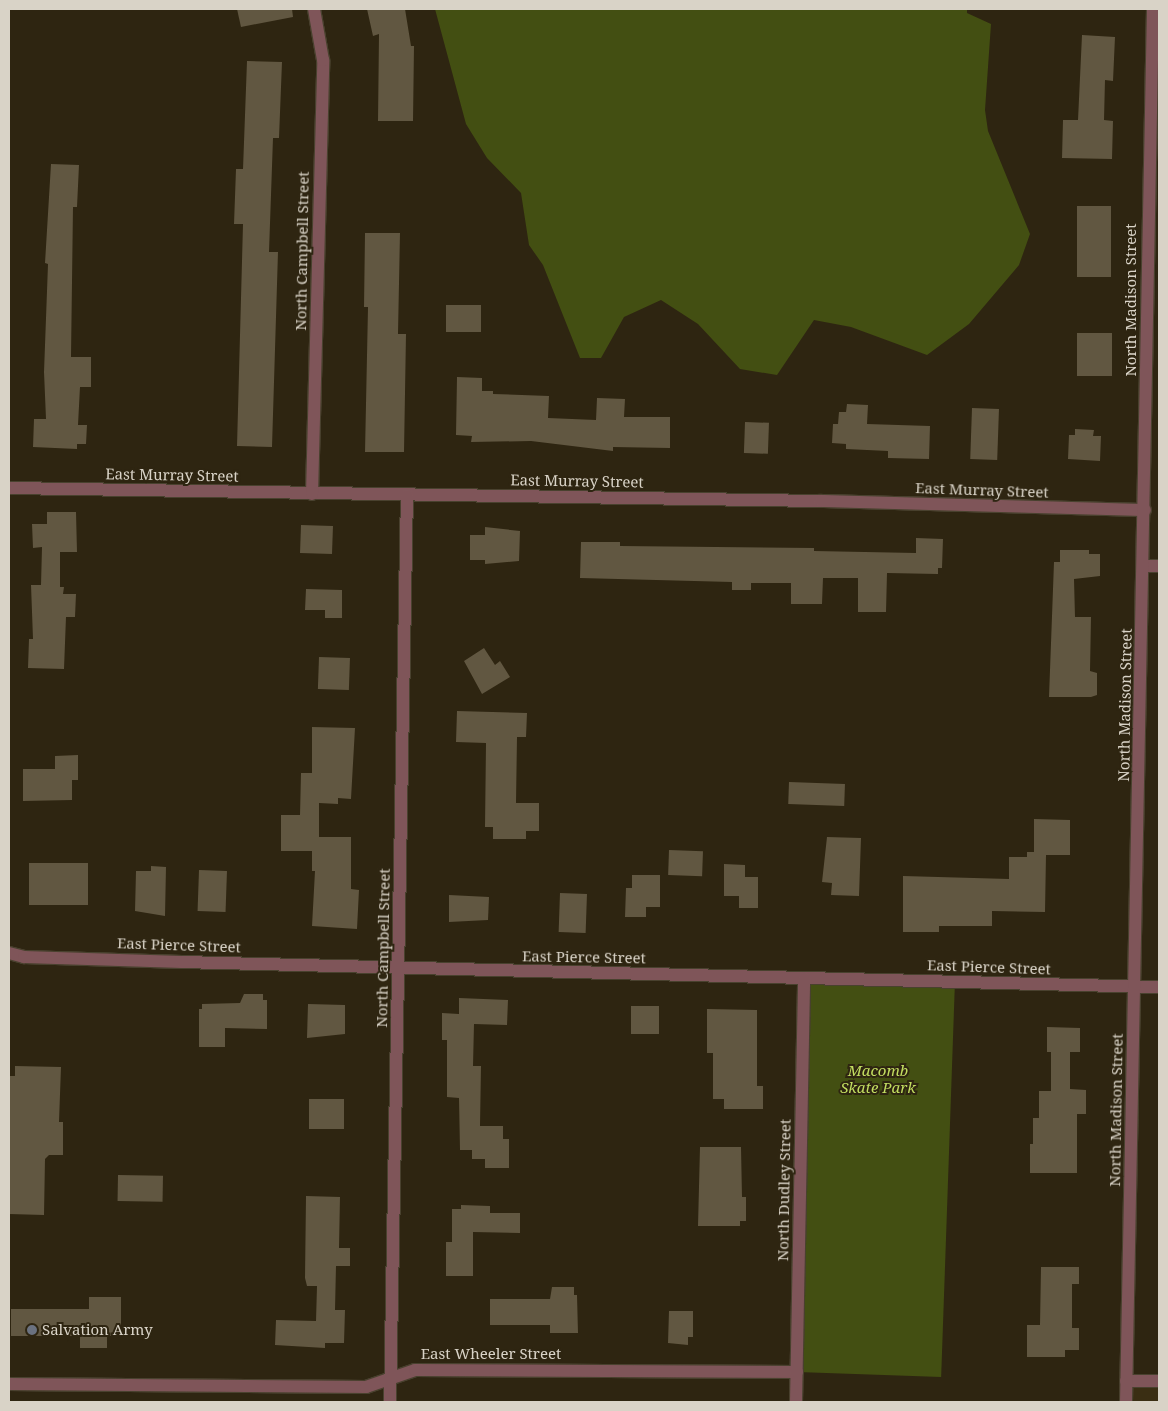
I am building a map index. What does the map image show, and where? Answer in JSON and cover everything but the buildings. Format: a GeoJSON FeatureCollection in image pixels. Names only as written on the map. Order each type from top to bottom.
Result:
{"type":"FeatureCollection","features":[{"type":"Feature","properties":{"kind":"street","name":"North Campbell Street"},"geometry":{"type":"LineString","coordinates":[[312,494],[323,60],[314,9]]}},
{"type":"Feature","properties":{"kind":"street","name":"North Madison Street"},"geometry":{"type":"LineString","coordinates":[[1126,1402],[1154,160],[1154,9]]}},
{"type":"Feature","properties":{"kind":"street","name":"East Murray Street"},"geometry":{"type":"LineString","coordinates":[[9,488],[1145,510]]}},
{"type":"Feature","properties":{"kind":"street","name":"North Campbell Street"},"geometry":{"type":"LineString","coordinates":[[390,1402],[406,495]]}},
{"type":"Feature","properties":{"kind":"street"},"geometry":{"type":"LineString","coordinates":[[1144,566],[1159,566]]}},
{"type":"Feature","properties":{"kind":"street","name":"East Pierce Street"},"geometry":{"type":"LineString","coordinates":[[9,953],[24,957],[1159,987]]}},
{"type":"Feature","properties":{"kind":"street","name":"North Dudley Street"},"geometry":{"type":"LineString","coordinates":[[796,1402],[804,978]]}},
{"type":"Feature","properties":{"kind":"street","name":"East Wheeler Street"},"geometry":{"type":"LineString","coordinates":[[9,1384],[366,1387],[415,1370],[797,1372]]}},
{"type":"Feature","properties":{"kind":"street"},"geometry":{"type":"LineString","coordinates":[[1126,1381],[1159,1381]]}},
{"type":"Feature","properties":{"kind":"shaded area"},"geometry":{"type":"Polygon","coordinates":[[[1126,1381],[1159,1381],[1159,1402],[1126,1402],[1126,1381]]]}},
{"type":"Feature","properties":{"kind":"green space"},"geometry":{"type":"Polygon","coordinates":[[[435,9],[967,9],[967,13],[991,24],[985,110],[988,131],[1030,234],[1019,265],[969,324],[927,355],[851,327],[814,320],[777,375],[740,369],[698,324],[661,300],[624,317],[601,358],[580,358],[543,265],[529,245],[521,193],[487,158],[466,124],[435,9]]]}},
{"type":"Feature","properties":{"kind":"green space","name":"Macomb Skate Park"},"geometry":{"type":"Polygon","coordinates":[[[804,978],[955,983],[941,1377],[790,1372],[804,978]]]}},
{"type":"Feature","properties":{"kind":"place","name":"Salvation Army"},"geometry":{"type":"Point","coordinates":[32,1330]}}]}
